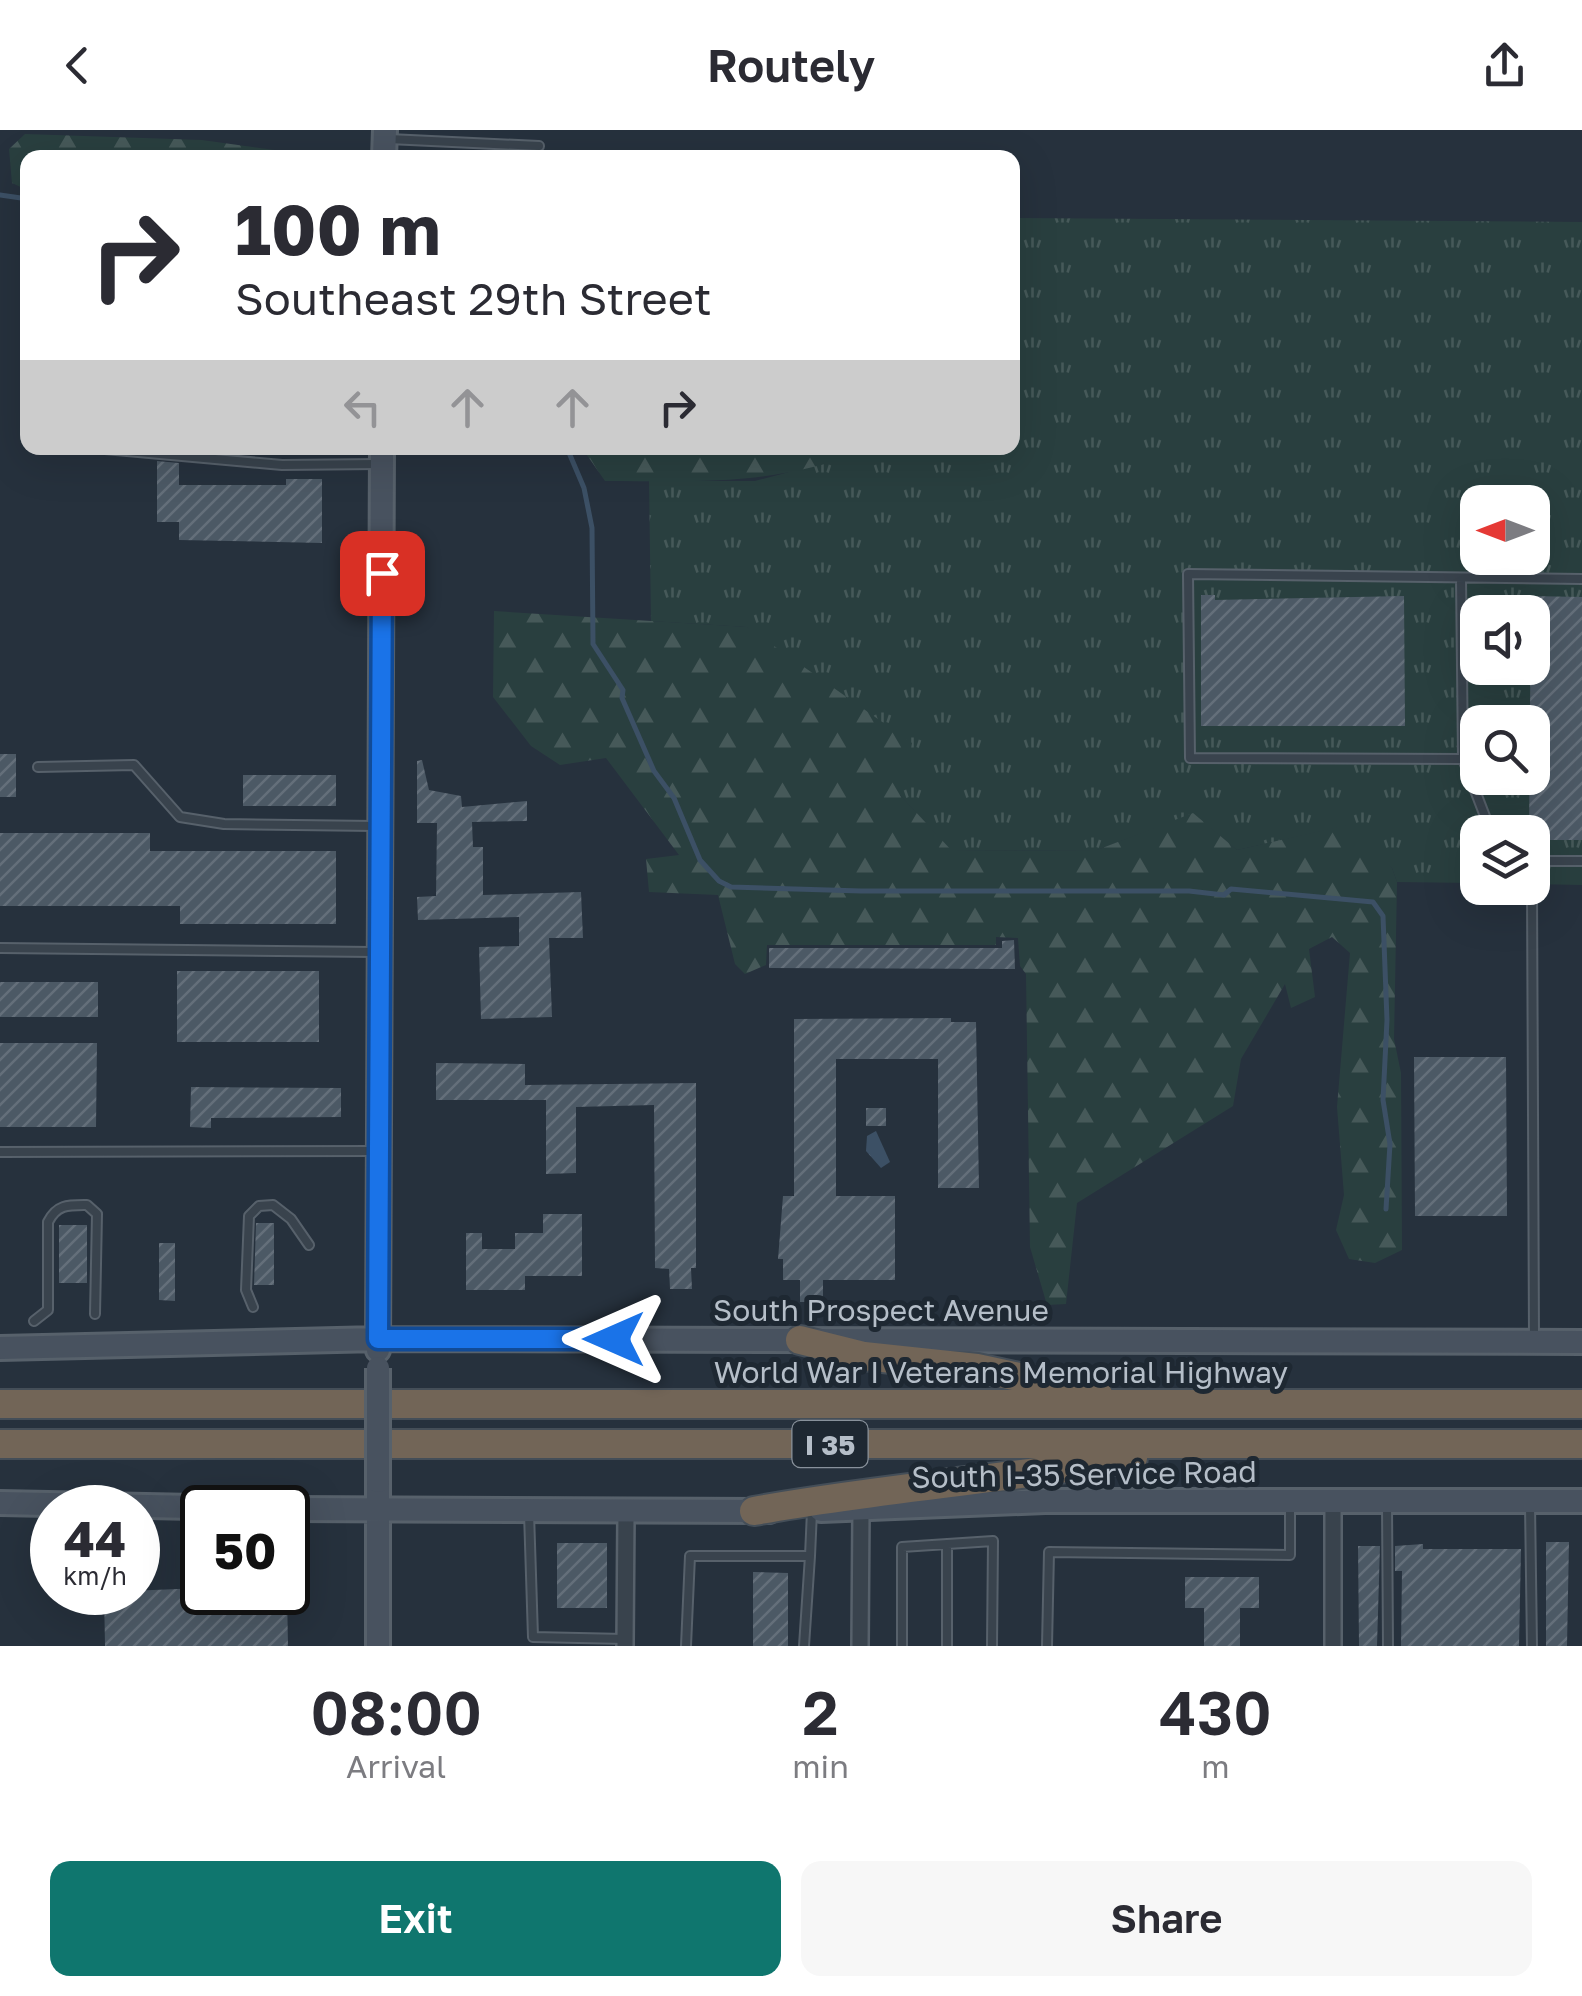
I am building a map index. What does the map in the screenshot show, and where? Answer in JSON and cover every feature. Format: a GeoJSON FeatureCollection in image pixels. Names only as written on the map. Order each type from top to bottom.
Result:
{"type":"FeatureCollection","features":[{"type":"Feature","properties":{"kind":"highway"},"geometry":{"type":"LineString","coordinates":[[800,1340],[864,1356],[977,1368],[1153,1405]]}},
{"type":"Feature","properties":{"kind":"highway","name":"World War I Veterans Memorial Highway"},"geometry":{"type":"LineString","coordinates":[[0,1404],[1582,1404]]}},
{"type":"Feature","properties":{"kind":"highway","name":"I 35"},"geometry":{"type":"LineString","coordinates":[[0,1444],[1574,1445]]}},
{"type":"Feature","properties":{"kind":"highway"},"geometry":{"type":"LineString","coordinates":[[754,1511],[860,1492],[1044,1473],[1218,1444]]}},
{"type":"Feature","properties":{"kind":"main road"},"geometry":{"type":"LineString","coordinates":[[378,1646],[382,456]]}},
{"type":"Feature","properties":{"kind":"main road","name":"South Prospect Avenue"},"geometry":{"type":"LineString","coordinates":[[0,1348],[378,1339],[1582,1342]]}},
{"type":"Feature","properties":{"kind":"main road","name":"South I-35 Service Road"},"geometry":{"type":"LineString","coordinates":[[310,1510],[626,1512],[861,1510],[1045,1501],[1582,1501]]}},
{"type":"Feature","properties":{"kind":"main road"},"geometry":{"type":"LineString","coordinates":[[0,1503],[180,1507]]}},
{"type":"Feature","properties":{"kind":"street"},"geometry":{"type":"LineString","coordinates":[[1333,1500],[1333,1646]]}},
{"type":"Feature","properties":{"kind":"street"},"geometry":{"type":"LineString","coordinates":[[860,1646],[861,1510]]}},
{"type":"Feature","properties":{"kind":"street"},"geometry":{"type":"LineString","coordinates":[[624,1642],[626,1512]]}},
{"type":"Feature","properties":{"kind":"lane"},"geometry":{"type":"LineString","coordinates":[[384,142],[540,146]]}},
{"type":"Feature","properties":{"kind":"lane"},"geometry":{"type":"LineString","coordinates":[[171,455],[282,465],[382,456]]}},
{"type":"Feature","properties":{"kind":"lane"},"geometry":{"type":"LineString","coordinates":[[1460,759],[1190,758],[1188,574],[1582,579]]}},
{"type":"Feature","properties":{"kind":"lane"},"geometry":{"type":"LineString","coordinates":[[1461,578],[1462,705]]}},
{"type":"Feature","properties":{"kind":"lane"},"geometry":{"type":"LineString","coordinates":[[38,767],[134,765],[180,817],[224,824],[380,826]]}},
{"type":"Feature","properties":{"kind":"lane"},"geometry":{"type":"LineString","coordinates":[[1550,861],[1582,862]]}},
{"type":"Feature","properties":{"kind":"lane"},"geometry":{"type":"LineString","coordinates":[[1532,905],[1534,1342]]}},
{"type":"Feature","properties":{"kind":"lane"},"geometry":{"type":"LineString","coordinates":[[0,948],[378,952]]}},
{"type":"Feature","properties":{"kind":"lane"},"geometry":{"type":"LineString","coordinates":[[0,1152],[378,1151]]}},
{"type":"Feature","properties":{"kind":"lane"},"geometry":{"type":"LineString","coordinates":[[34,1321],[48,1310],[48,1222],[53,1211],[66,1204],[87,1205],[97,1214],[95,1314]]}},
{"type":"Feature","properties":{"kind":"lane"},"geometry":{"type":"LineString","coordinates":[[253,1306],[246,1290],[249,1216],[259,1206],[273,1205],[290,1219],[309,1245]]}},
{"type":"Feature","properties":{"kind":"lane"},"geometry":{"type":"LineString","coordinates":[[1047,1646],[1049,1552],[1290,1555],[1290,1500]]}},
{"type":"Feature","properties":{"kind":"lane"},"geometry":{"type":"LineString","coordinates":[[1387,1500],[1388,1646]]}},
{"type":"Feature","properties":{"kind":"lane"},"geometry":{"type":"LineString","coordinates":[[1530,1501],[1532,1646]]}},
{"type":"Feature","properties":{"kind":"lane"},"geometry":{"type":"LineString","coordinates":[[804,1646],[812,1510]]}},
{"type":"Feature","properties":{"kind":"lane"},"geometry":{"type":"LineString","coordinates":[[529,1512],[533,1637],[624,1642]]}},
{"type":"Feature","properties":{"kind":"lane"},"geometry":{"type":"LineString","coordinates":[[902,1646],[902,1547],[992,1541],[992,1646]]}},
{"type":"Feature","properties":{"kind":"lane"},"geometry":{"type":"LineString","coordinates":[[947,1544],[947,1646]]}},
{"type":"Feature","properties":{"kind":"lane"},"geometry":{"type":"LineString","coordinates":[[686,1646],[690,1556],[810,1556]]}},
{"type":"Feature","properties":{"kind":"green space"},"geometry":{"type":"Polygon","coordinates":[[[25,134],[202,140],[275,150],[20,150],[20,187],[12,183],[9,149],[25,134]]]}},
{"type":"Feature","properties":{"kind":"green space"},"geometry":{"type":"Polygon","coordinates":[[[1020,218],[1582,222],[1582,885],[1550,884],[1550,815],[1460,815],[1460,883],[1397,882],[1392,868],[1349,825],[1237,850],[1193,814],[1097,850],[951,851],[747,627],[651,621],[649,481],[755,481],[852,455],[1020,455],[1020,218]]]}},
{"type":"Feature","properties":{"kind":"green space"},"geometry":{"type":"Polygon","coordinates":[[[587,455],[854,455],[762,477],[605,481],[587,455]]]}},
{"type":"Feature","properties":{"kind":"green space"},"geometry":{"type":"Polygon","coordinates":[[[494,611],[747,627],[912,743],[900,795],[952,851],[1097,850],[1193,813],[1237,850],[1355,823],[1392,868],[1397,882],[1394,1039],[1401,1073],[1402,1250],[1375,1263],[1349,1259],[1336,1230],[1344,1195],[1337,1107],[1350,953],[1332,937],[1309,949],[1315,997],[1291,1008],[1285,984],[1241,1059],[1233,1106],[1077,1203],[1066,1304],[1047,1305],[1030,1247],[1026,974],[1020,966],[1018,938],[996,937],[996,945],[767,945],[766,965],[745,974],[735,964],[718,895],[649,892],[646,859],[679,855],[606,758],[560,765],[531,746],[493,697],[494,611]]]}},
{"type":"Feature","properties":{"kind":"water"},"geometry":{"type":"Polygon","coordinates":[[[876,1131],[890,1162],[881,1168],[866,1151],[867,1136],[876,1131]]]}},
{"type":"Feature","properties":{"kind":"building"},"geometry":{"type":"Polygon","coordinates":[[[157,461],[179,463],[179,485],[286,485],[286,479],[322,479],[322,543],[179,540],[179,522],[157,522],[157,461]]]}},
{"type":"Feature","properties":{"kind":"building"},"geometry":{"type":"Polygon","coordinates":[[[1201,595],[1215,595],[1215,600],[1404,596],[1405,726],[1201,726],[1201,595]]]}},
{"type":"Feature","properties":{"kind":"building"},"geometry":{"type":"Polygon","coordinates":[[[1550,596],[1582,597],[1582,840],[1550,840],[1550,815],[1529,815],[1529,795],[1550,795],[1550,705],[1530,705],[1530,685],[1550,685],[1550,596]]]}},
{"type":"Feature","properties":{"kind":"building"},"geometry":{"type":"Polygon","coordinates":[[[0,754],[16,754],[16,797],[0,797],[0,754]]]}},
{"type":"Feature","properties":{"kind":"building"},"geometry":{"type":"Polygon","coordinates":[[[422,760],[429,790],[461,796],[462,807],[527,801],[527,821],[472,822],[473,847],[483,847],[483,895],[581,892],[583,938],[549,938],[552,1017],[481,1019],[479,947],[519,946],[519,917],[418,920],[417,897],[436,896],[437,823],[417,823],[417,761],[422,760]]]}},
{"type":"Feature","properties":{"kind":"building"},"geometry":{"type":"Polygon","coordinates":[[[243,775],[336,775],[336,806],[243,806],[243,775]]]}},
{"type":"Feature","properties":{"kind":"building"},"geometry":{"type":"Polygon","coordinates":[[[0,833],[150,833],[150,851],[336,851],[336,924],[180,924],[180,906],[0,906],[0,833]]]}},
{"type":"Feature","properties":{"kind":"building"},"geometry":{"type":"Polygon","coordinates":[[[1014,940],[1015,969],[769,968],[769,948],[1002,948],[1002,941],[1014,940]]]}},
{"type":"Feature","properties":{"kind":"building"},"geometry":{"type":"Polygon","coordinates":[[[177,971],[319,971],[319,1042],[177,1042],[177,971]]]}},
{"type":"Feature","properties":{"kind":"building"},"geometry":{"type":"Polygon","coordinates":[[[0,982],[98,982],[98,1017],[0,1017],[0,982]]]}},
{"type":"Feature","properties":{"kind":"building"},"geometry":{"type":"Polygon","coordinates":[[[951,1018],[951,1022],[976,1022],[979,1188],[938,1188],[938,1059],[836,1059],[836,1196],[895,1196],[895,1280],[823,1280],[823,1302],[800,1302],[800,1280],[783,1280],[783,1259],[778,1259],[783,1196],[794,1196],[794,1019],[951,1018]]]}},
{"type":"Feature","properties":{"kind":"building"},"geometry":{"type":"Polygon","coordinates":[[[0,1043],[97,1043],[96,1127],[0,1127],[0,1043]]]}},
{"type":"Feature","properties":{"kind":"building"},"geometry":{"type":"Polygon","coordinates":[[[1414,1057],[1506,1057],[1507,1216],[1415,1216],[1414,1057]]]}},
{"type":"Feature","properties":{"kind":"building"},"geometry":{"type":"Polygon","coordinates":[[[436,1063],[525,1064],[525,1085],[696,1083],[696,1268],[691,1268],[692,1289],[670,1289],[669,1269],[655,1268],[654,1105],[576,1107],[576,1173],[546,1174],[546,1100],[436,1100],[436,1063]]]}},
{"type":"Feature","properties":{"kind":"building"},"geometry":{"type":"Polygon","coordinates":[[[191,1087],[341,1088],[341,1117],[211,1118],[211,1128],[190,1127],[191,1087]]]}},
{"type":"Feature","properties":{"kind":"building"},"geometry":{"type":"Polygon","coordinates":[[[866,1108],[886,1108],[886,1126],[866,1126],[866,1108]]]}},
{"type":"Feature","properties":{"kind":"building"},"geometry":{"type":"Polygon","coordinates":[[[543,1214],[582,1214],[582,1276],[525,1276],[525,1290],[466,1290],[466,1233],[482,1233],[482,1249],[515,1249],[515,1233],[543,1233],[543,1214]]]}},
{"type":"Feature","properties":{"kind":"building"},"geometry":{"type":"Polygon","coordinates":[[[256,1223],[274,1223],[274,1285],[254,1285],[256,1223]]]}},
{"type":"Feature","properties":{"kind":"building"},"geometry":{"type":"Polygon","coordinates":[[[59,1225],[87,1225],[87,1283],[59,1283],[59,1225]]]}},
{"type":"Feature","properties":{"kind":"building"},"geometry":{"type":"Polygon","coordinates":[[[159,1243],[175,1243],[175,1301],[159,1300],[159,1243]]]}},
{"type":"Feature","properties":{"kind":"building"},"geometry":{"type":"Polygon","coordinates":[[[1546,1542],[1569,1542],[1567,1646],[1546,1646],[1546,1542]]]}},
{"type":"Feature","properties":{"kind":"building"},"geometry":{"type":"Polygon","coordinates":[[[557,1543],[607,1543],[607,1608],[557,1608],[557,1543]]]}},
{"type":"Feature","properties":{"kind":"building"},"geometry":{"type":"Polygon","coordinates":[[[1423,1544],[1423,1549],[1521,1549],[1519,1646],[1401,1646],[1402,1571],[1395,1571],[1395,1546],[1423,1544]]]}},
{"type":"Feature","properties":{"kind":"building"},"geometry":{"type":"Polygon","coordinates":[[[1358,1546],[1380,1546],[1377,1646],[1359,1646],[1358,1546]]]}},
{"type":"Feature","properties":{"kind":"building"},"geometry":{"type":"Polygon","coordinates":[[[753,1572],[788,1573],[788,1646],[753,1646],[753,1572]]]}},
{"type":"Feature","properties":{"kind":"building"},"geometry":{"type":"Polygon","coordinates":[[[1185,1577],[1259,1577],[1259,1608],[1240,1608],[1240,1646],[1204,1646],[1204,1608],[1185,1608],[1185,1577]]]}},
{"type":"Feature","properties":{"kind":"building"},"geometry":{"type":"Polygon","coordinates":[[[180,1589],[180,1615],[287,1615],[288,1646],[105,1646],[104,1615],[160,1615],[160,1590],[180,1589]]]}},
{"type":"Feature","properties":{"kind":"waterway"},"geometry":{"type":"LineString","coordinates":[[0,195],[20,198]]}},
{"type":"Feature","properties":{"kind":"waterway"},"geometry":{"type":"LineString","coordinates":[[570,455],[584,488],[592,528],[593,644],[623,690],[622,698],[654,771],[674,798],[700,860],[719,881],[731,887],[861,891],[1189,891],[1224,895],[1231,889],[1373,902],[1383,916],[1387,1020],[1383,1100],[1390,1144],[1386,1209]]}},
{"type":"Feature","properties":{"kind":"route"},"geometry":{"type":"LineString","coordinates":[[382,573],[378,1339],[614,1339]]}}]}
